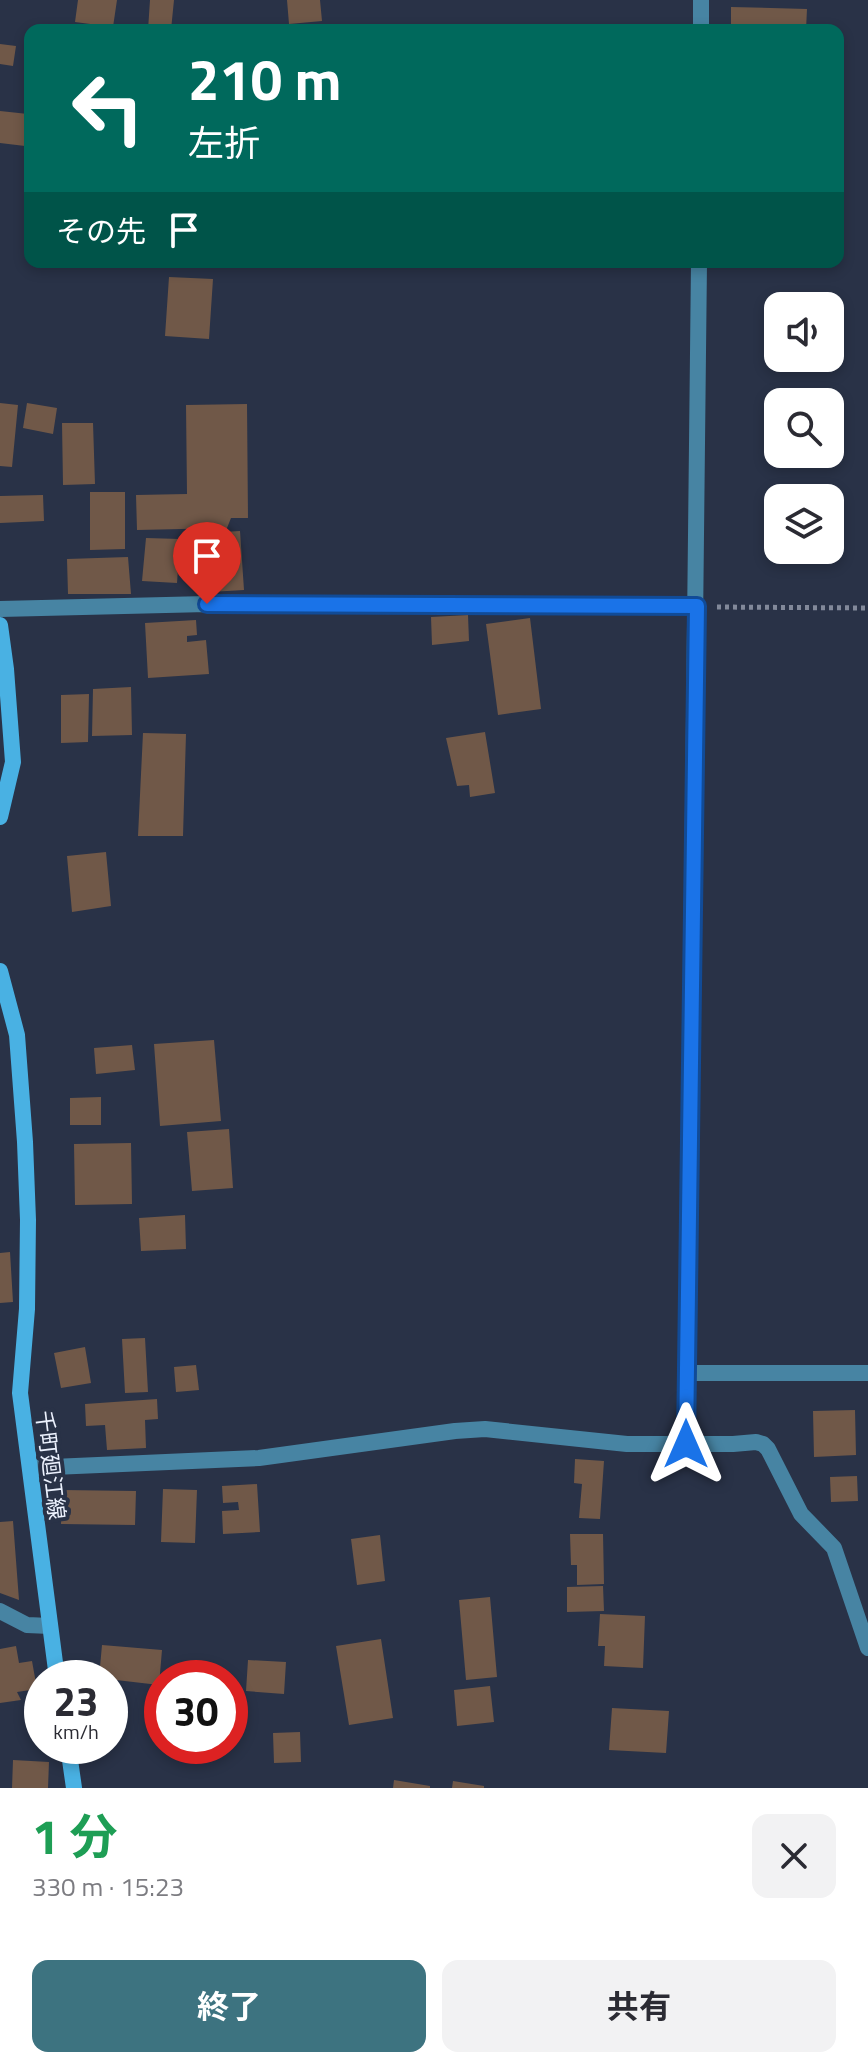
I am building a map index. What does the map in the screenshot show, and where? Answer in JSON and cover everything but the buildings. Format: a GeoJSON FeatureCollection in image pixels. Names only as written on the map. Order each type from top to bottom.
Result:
{"type":"FeatureCollection","features":[{"type":"Feature","properties":{"kind":"main road"},"geometry":{"type":"LineString","coordinates":[[0,625],[13,762],[0,817]]}},
{"type":"Feature","properties":{"kind":"main road","name":"千町廻江線"},"geometry":{"type":"LineString","coordinates":[[0,971],[17,1035],[22,1080],[28,1220],[27,1309],[20,1393],[55,1660]]}},
{"type":"Feature","properties":{"kind":"main road"},"geometry":{"type":"LineString","coordinates":[[71,1764],[74,1788]]}},
{"type":"Feature","properties":{"kind":"street"},"geometry":{"type":"LineString","coordinates":[[701,0],[701,24]]}},
{"type":"Feature","properties":{"kind":"street"},"geometry":{"type":"LineString","coordinates":[[686,1444],[699,268]]}},
{"type":"Feature","properties":{"kind":"street"},"geometry":{"type":"LineString","coordinates":[[0,609],[207,604],[697,606]]}},
{"type":"Feature","properties":{"kind":"street"},"geometry":{"type":"LineString","coordinates":[[686,1373],[868,1373]]}},
{"type":"Feature","properties":{"kind":"street"},"geometry":{"type":"LineString","coordinates":[[30,1468],[259,1458],[485,1429],[603,1443],[756,1442],[768,1449],[801,1514],[834,1548],[868,1648]]}},
{"type":"Feature","properties":{"kind":"street"},"geometry":{"type":"LineString","coordinates":[[0,1611],[27,1625],[50,1626]]}},
{"type":"Feature","properties":{"kind":"path"},"geometry":{"type":"LineString","coordinates":[[697,606],[868,608]]}},
{"type":"Feature","properties":{"kind":"route"},"geometry":{"type":"LineString","coordinates":[[207,604],[697,606],[686,1444]]}}]}
